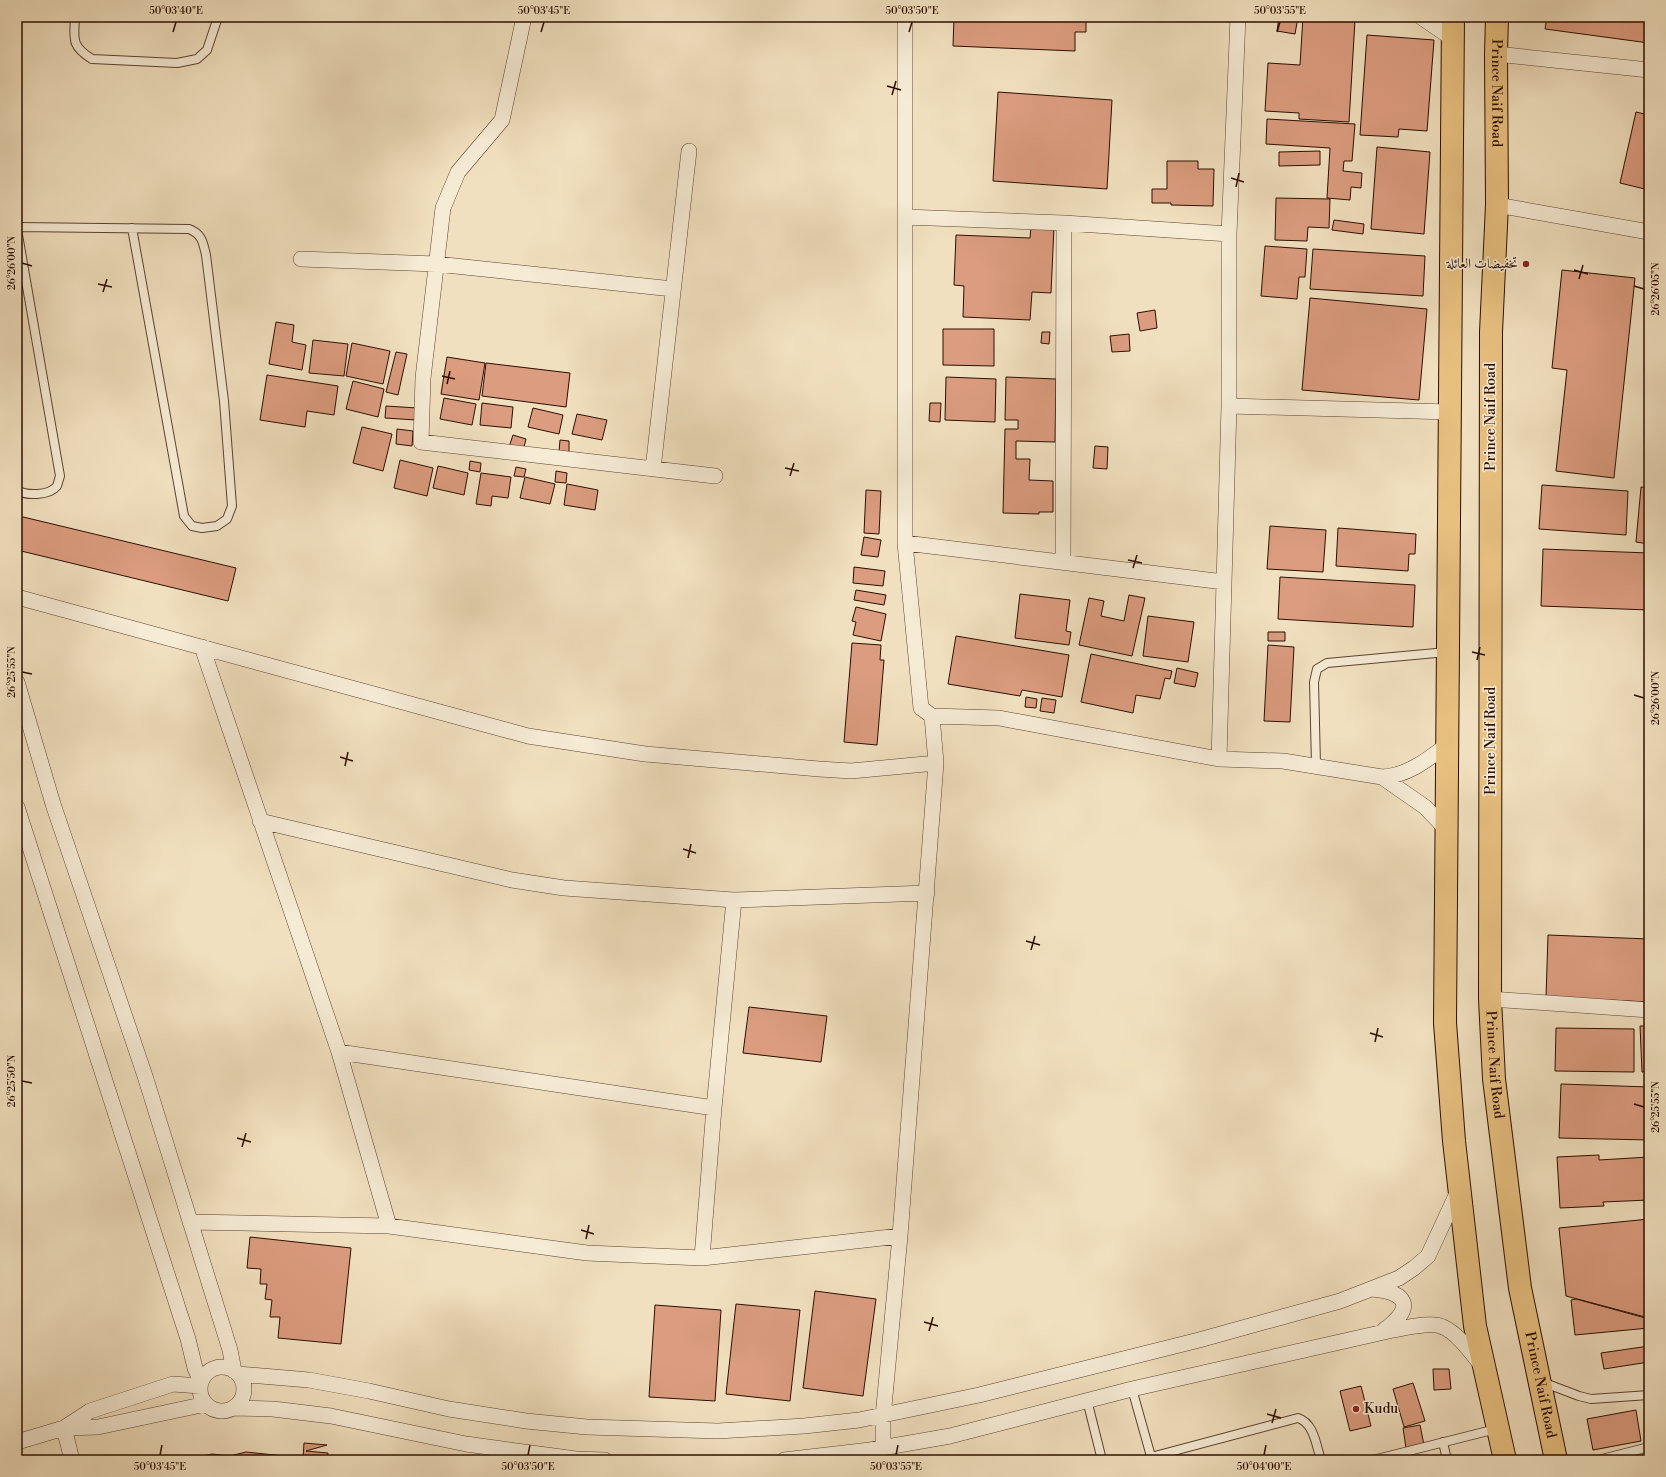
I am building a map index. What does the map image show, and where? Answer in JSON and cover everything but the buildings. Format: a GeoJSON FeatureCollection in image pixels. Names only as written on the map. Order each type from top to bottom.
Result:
{"type":"FeatureCollection","features":[{"type":"Feature","properties":{"kind":"main road"},"geometry":{"type":"LineString","coordinates":[[1453,17],[1445,1023],[1460,1188],[1475,1326],[1505,1460]]}},
{"type":"Feature","properties":{"kind":"main road","name":"Prince Naif Road"},"geometry":{"type":"LineString","coordinates":[[1497,17],[1497,205],[1491,332],[1490,1000],[1494,1079],[1518,1272],[1556,1460]]}},
{"type":"Feature","properties":{"kind":"street"},"geometry":{"type":"LineString","coordinates":[[524,17],[502,120],[458,172],[443,208],[423,378],[421,442],[715,476]]}},
{"type":"Feature","properties":{"kind":"street"},"geometry":{"type":"LineString","coordinates":[[905,17],[905,543],[921,708],[932,716],[999,718],[1219,759],[1316,765],[1382,777],[1392,777],[1419,766],[1447,746]]}},
{"type":"Feature","properties":{"kind":"street"},"geometry":{"type":"LineString","coordinates":[[1219,759],[1229,406],[1229,234],[1238,17]]}},
{"type":"Feature","properties":{"kind":"street"},"geometry":{"type":"LineString","coordinates":[[1421,17],[1453,39]]}},
{"type":"Feature","properties":{"kind":"street"},"geometry":{"type":"LineString","coordinates":[[1496,54],[1649,70]]}},
{"type":"Feature","properties":{"kind":"street"},"geometry":{"type":"LineString","coordinates":[[653,469],[689,151]]}},
{"type":"Feature","properties":{"kind":"street"},"geometry":{"type":"LineString","coordinates":[[1497,205],[1649,232]]}},
{"type":"Feature","properties":{"kind":"street"},"geometry":{"type":"LineString","coordinates":[[905,217],[1064,223],[1229,234]]}},
{"type":"Feature","properties":{"kind":"street"},"geometry":{"type":"LineString","coordinates":[[1063,562],[1064,223]]}},
{"type":"Feature","properties":{"kind":"street"},"geometry":{"type":"LineString","coordinates":[[301,260],[436,264],[673,288]]}},
{"type":"Feature","properties":{"kind":"street"},"geometry":{"type":"LineString","coordinates":[[1229,406],[1450,412]]}},
{"type":"Feature","properties":{"kind":"street"},"geometry":{"type":"LineString","coordinates":[[905,543],[1224,582]]}},
{"type":"Feature","properties":{"kind":"street"},"geometry":{"type":"LineString","coordinates":[[17,597],[528,736],[646,754],[819,769],[851,770],[936,763]]}},
{"type":"Feature","properties":{"kind":"street"},"geometry":{"type":"LineString","coordinates":[[202,647],[339,1052],[389,1226]]}},
{"type":"Feature","properties":{"kind":"street"},"geometry":{"type":"LineString","coordinates":[[17,682],[53,804],[145,1076],[236,1373]]}},
{"type":"Feature","properties":{"kind":"street"},"geometry":{"type":"LineString","coordinates":[[883,1448],[883,1417],[900,1236],[936,763],[932,716]]}},
{"type":"Feature","properties":{"kind":"street"},"geometry":{"type":"LineString","coordinates":[[1382,777],[1425,807],[1446,830]]}},
{"type":"Feature","properties":{"kind":"street"},"geometry":{"type":"LineString","coordinates":[[17,807],[186,1331],[200,1384],[200,1396],[206,1404],[214,1410],[224,1411],[233,1408],[273,1409],[331,1416],[466,1444],[576,1459],[605,1460]]}},
{"type":"Feature","properties":{"kind":"street"},"geometry":{"type":"LineString","coordinates":[[260,821],[512,880],[564,888],[734,900],[927,893]]}},
{"type":"Feature","properties":{"kind":"street"},"geometry":{"type":"LineString","coordinates":[[702,1258],[714,1108],[734,900]]}},
{"type":"Feature","properties":{"kind":"street"},"geometry":{"type":"LineString","coordinates":[[1490,1000],[1649,1010]]}},
{"type":"Feature","properties":{"kind":"street"},"geometry":{"type":"LineString","coordinates":[[339,1052],[714,1108]]}},
{"type":"Feature","properties":{"kind":"street"},"geometry":{"type":"LineString","coordinates":[[236,1373],[309,1380],[369,1391],[448,1409],[526,1421],[586,1427],[718,1431],[804,1426],[883,1417],[980,1395],[1199,1340],[1340,1301],[1399,1278],[1428,1256],[1460,1188]]}},
{"type":"Feature","properties":{"kind":"street"},"geometry":{"type":"LineString","coordinates":[[190,1222],[389,1226],[587,1253],[702,1258],[900,1236]]}},
{"type":"Feature","properties":{"kind":"street"},"geometry":{"type":"LineString","coordinates":[[1370,1289],[1389,1291],[1398,1295],[1403,1302],[1403,1312],[1398,1321],[1382,1332]]}},
{"type":"Feature","properties":{"kind":"street"},"geometry":{"type":"LineString","coordinates":[[784,1460],[883,1448],[950,1436],[1132,1389],[1382,1332],[1430,1325],[1442,1326],[1453,1334],[1486,1371]]}},
{"type":"Feature","properties":{"kind":"street"},"geometry":{"type":"LineString","coordinates":[[173,1384],[188,1371],[192,1356]]}},
{"type":"Feature","properties":{"kind":"street"},"geometry":{"type":"LineString","coordinates":[[200,1384],[203,1377],[210,1370],[219,1367],[229,1368],[236,1373],[243,1382],[244,1392],[240,1401],[233,1408]]}},
{"type":"Feature","properties":{"kind":"street"},"geometry":{"type":"LineString","coordinates":[[64,1428],[90,1411],[173,1384],[200,1384]]}},
{"type":"Feature","properties":{"kind":"street"},"geometry":{"type":"LineString","coordinates":[[17,1442],[64,1428],[98,1427],[206,1404]]}},
{"type":"Feature","properties":{"kind":"street"},"geometry":{"type":"LineString","coordinates":[[64,1428],[72,1460]]}},
{"type":"Feature","properties":{"kind":"lane"},"geometry":{"type":"LineString","coordinates":[[76,17],[74,39],[80,52],[92,59],[177,63],[197,59],[207,50],[218,17]]}},
{"type":"Feature","properties":{"kind":"lane"},"geometry":{"type":"LineString","coordinates":[[17,490],[37,494],[49,491],[56,486],[60,476],[17,228],[132,228],[189,229],[197,232],[202,238],[206,255],[224,401],[232,506],[227,519],[217,526],[202,528],[192,526],[184,516],[132,228]]}},
{"type":"Feature","properties":{"kind":"lane"},"geometry":{"type":"LineString","coordinates":[[1649,394],[1649,410]]}},
{"type":"Feature","properties":{"kind":"lane"},"geometry":{"type":"LineString","coordinates":[[1316,765],[1314,682],[1317,669],[1327,663],[1448,652]]}},
{"type":"Feature","properties":{"kind":"lane"},"geometry":{"type":"LineString","coordinates":[[1539,1380],[1579,1396],[1591,1399],[1649,1395]]}},
{"type":"Feature","properties":{"kind":"lane"},"geometry":{"type":"LineString","coordinates":[[1132,1389],[1151,1458],[1298,1418],[1306,1420],[1310,1426],[1321,1460]]}},
{"type":"Feature","properties":{"kind":"lane"},"geometry":{"type":"LineString","coordinates":[[1087,1400],[1102,1460]]}},
{"type":"Feature","properties":{"kind":"lane"},"geometry":{"type":"LineString","coordinates":[[1373,1460],[1498,1429]]}},
{"type":"Feature","properties":{"kind":"lane"},"geometry":{"type":"LineString","coordinates":[[1443,1442],[1447,1460]]}},
{"type":"Feature","properties":{"kind":"lane"},"geometry":{"type":"LineString","coordinates":[[1598,1460],[1649,1447]]}},
{"type":"Feature","properties":{"kind":"place","name":"تخفيضات العائلة"},"geometry":{"type":"Point","coordinates":[1526,264]}},
{"type":"Feature","properties":{"kind":"place","name":"Kudu"},"geometry":{"type":"Point","coordinates":[1356,1409]}}]}
